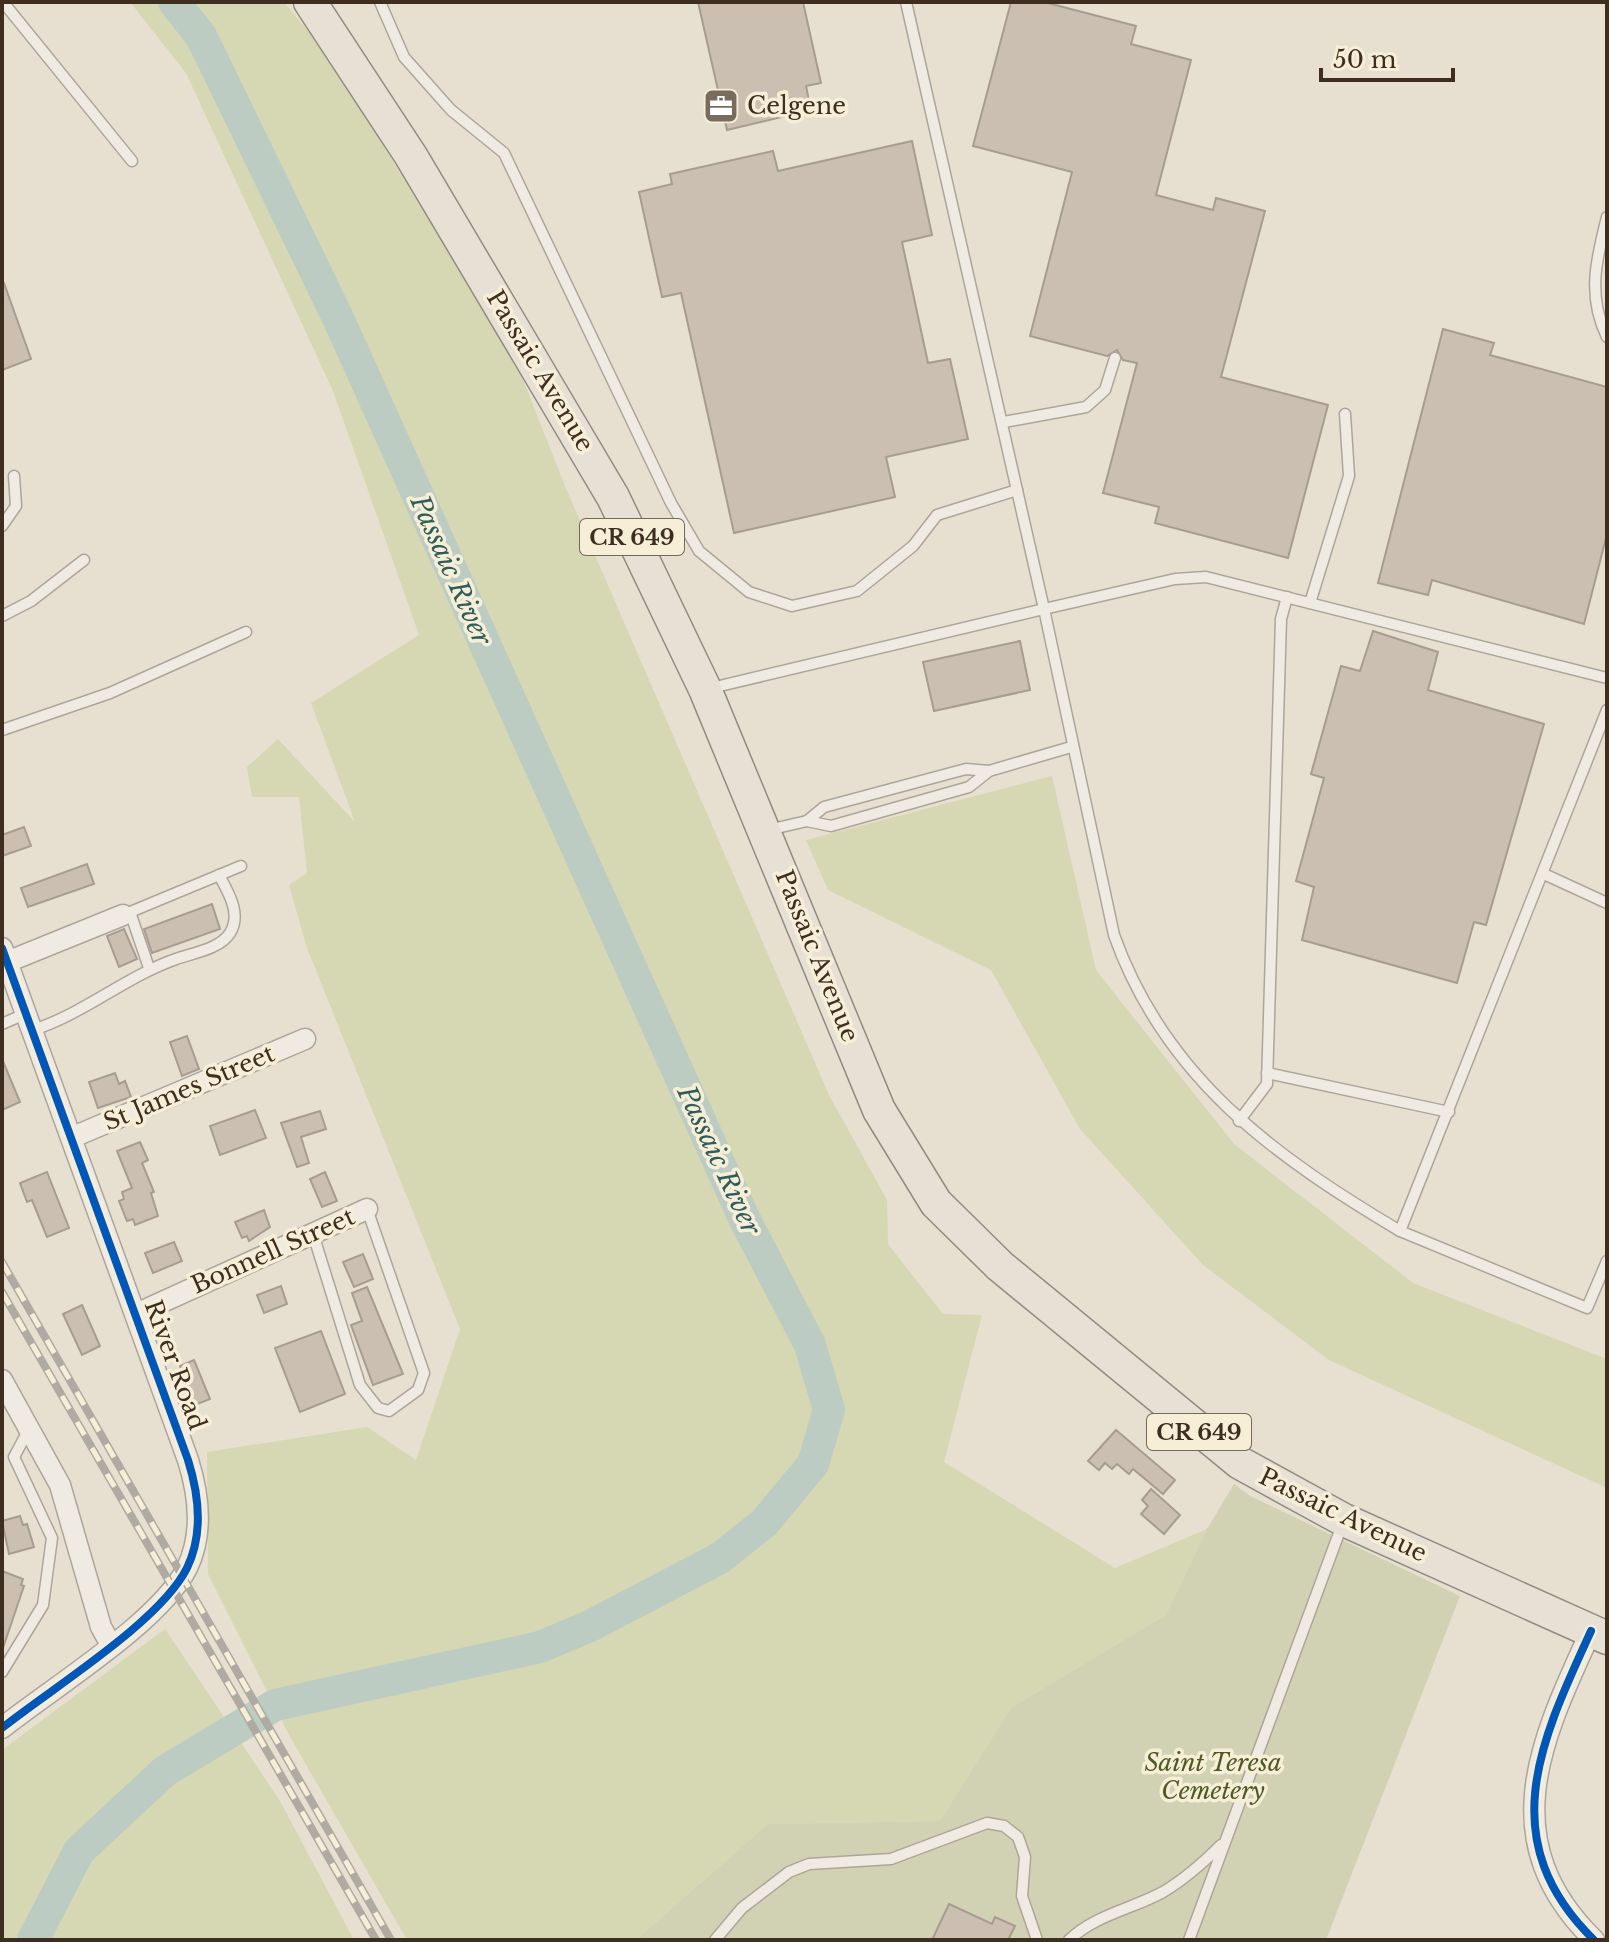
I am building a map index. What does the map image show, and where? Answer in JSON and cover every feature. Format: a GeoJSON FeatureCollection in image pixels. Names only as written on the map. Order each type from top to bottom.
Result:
{"type":"FeatureCollection","features":[{"type":"Feature","properties":{"kind":"main road","name":"Passaic Avenue"},"geometry":{"type":"LineString","coordinates":[[310,2],[411,156],[595,463],[705,689],[766,830],[879,1110],[936,1203],[1000,1266],[1214,1444],[1267,1480],[1344,1520],[1599,1634]]}},
{"type":"Feature","properties":{"kind":"street"},"geometry":{"type":"LineString","coordinates":[[5,955],[126,913]]}},
{"type":"Feature","properties":{"kind":"street","name":"River Road"},"geometry":{"type":"LineString","coordinates":[[2,1728],[152,1613],[187,1569],[198,1531],[195,1482],[5,955]]}},
{"type":"Feature","properties":{"kind":"street","name":"St James Street"},"geometry":{"type":"LineString","coordinates":[[73,1137],[305,1039]]}},
{"type":"Feature","properties":{"kind":"street","name":"Bonnell Street"},"geometry":{"type":"LineString","coordinates":[[136,1314],[367,1209]]}},
{"type":"Feature","properties":{"kind":"street"},"geometry":{"type":"LineString","coordinates":[[2,1380],[60,1485],[101,1627],[111,1645]]}},
{"type":"Feature","properties":{"kind":"street"},"geometry":{"type":"LineString","coordinates":[[1594,1940],[1567,1911],[1549,1878],[1538,1842],[1534,1787],[1549,1722],[1599,1634]]}},
{"type":"Feature","properties":{"kind":"lane"},"geometry":{"type":"LineString","coordinates":[[3,2],[132,161]]}},
{"type":"Feature","properties":{"kind":"lane"},"geometry":{"type":"LineString","coordinates":[[380,2],[404,57],[451,110],[504,153],[671,503],[699,551],[749,592],[792,606],[857,591],[913,546],[937,515],[1017,490]]}},
{"type":"Feature","properties":{"kind":"lane"},"geometry":{"type":"LineString","coordinates":[[906,2],[1004,422],[1071,747],[1114,935],[1129,979],[1157,1027],[1201,1083],[1239,1121],[1295,1165],[1400,1231],[1587,1308],[1607,1261]]}},
{"type":"Feature","properties":{"kind":"lane"},"geometry":{"type":"LineString","coordinates":[[1607,217],[1594,280],[1597,311],[1607,337]]}},
{"type":"Feature","properties":{"kind":"lane"},"geometry":{"type":"LineString","coordinates":[[1004,422],[1086,407],[1105,390],[1115,358]]}},
{"type":"Feature","properties":{"kind":"lane"},"geometry":{"type":"LineString","coordinates":[[1310,603],[1349,476],[1345,414]]}},
{"type":"Feature","properties":{"kind":"lane"},"geometry":{"type":"LineString","coordinates":[[2,526],[16,506],[14,476]]}},
{"type":"Feature","properties":{"kind":"lane"},"geometry":{"type":"LineString","coordinates":[[2,616],[31,601],[84,560]]}},
{"type":"Feature","properties":{"kind":"lane"},"geometry":{"type":"LineString","coordinates":[[705,689],[1188,577],[1206,577],[1607,678]]}},
{"type":"Feature","properties":{"kind":"lane"},"geometry":{"type":"LineString","coordinates":[[1239,1121],[1267,1084],[1281,619],[1287,597]]}},
{"type":"Feature","properties":{"kind":"lane"},"geometry":{"type":"LineString","coordinates":[[2,730],[110,693],[246,632]]}},
{"type":"Feature","properties":{"kind":"lane"},"geometry":{"type":"LineString","coordinates":[[1400,1231],[1607,710]]}},
{"type":"Feature","properties":{"kind":"lane"},"geometry":{"type":"LineString","coordinates":[[807,821],[824,807],[966,769],[989,771],[1071,747]]}},
{"type":"Feature","properties":{"kind":"lane"},"geometry":{"type":"LineString","coordinates":[[766,830],[807,821],[831,826],[969,787],[989,771]]}},
{"type":"Feature","properties":{"kind":"lane"},"geometry":{"type":"LineString","coordinates":[[149,968],[126,913],[241,866]]}},
{"type":"Feature","properties":{"kind":"lane"},"geometry":{"type":"LineString","coordinates":[[1544,874],[1607,903]]}},
{"type":"Feature","properties":{"kind":"lane"},"geometry":{"type":"LineString","coordinates":[[2,1024],[30,1022],[99,1000],[149,968],[220,944],[230,933],[234,920],[232,901],[219,875]]}},
{"type":"Feature","properties":{"kind":"lane"},"geometry":{"type":"LineString","coordinates":[[1267,1073],[1449,1112]]}},
{"type":"Feature","properties":{"kind":"lane"},"geometry":{"type":"LineString","coordinates":[[313,1234],[335,1296],[360,1385],[378,1408],[389,1411],[418,1390],[424,1373],[367,1209]]}},
{"type":"Feature","properties":{"kind":"lane"},"geometry":{"type":"LineString","coordinates":[[2,1672],[43,1605],[52,1538],[14,1457],[30,1428]]}},
{"type":"Feature","properties":{"kind":"lane"},"geometry":{"type":"LineString","coordinates":[[1189,1940],[1344,1520]]}},
{"type":"Feature","properties":{"kind":"lane"},"geometry":{"type":"LineString","coordinates":[[715,1940],[742,1908],[789,1872],[809,1864],[891,1859],[987,1823],[1004,1826],[1018,1837],[1025,1857],[1022,1896],[1037,1940]]}},
{"type":"Feature","properties":{"kind":"lane"},"geometry":{"type":"LineString","coordinates":[[1069,1940],[1113,1913],[1161,1893],[1182,1880],[1225,1841]]}},
{"type":"Feature","properties":{"kind":"green space"},"geometry":{"type":"Polygon","coordinates":[[[130,2],[284,2],[323,49],[513,354],[565,486],[829,1095],[887,1200],[888,1244],[943,1314],[982,1315],[944,1462],[1115,1568],[1207,1529],[1166,1615],[1011,1708],[940,1821],[768,1824],[636,1940],[407,1940],[289,1735],[208,1574],[207,1452],[367,1427],[416,1460],[460,1329],[307,948],[289,885],[307,873],[299,797],[252,797],[247,767],[278,739],[355,822],[311,703],[419,635],[333,391],[186,73],[130,2]]]}},
{"type":"Feature","properties":{"kind":"green space"},"geometry":{"type":"Polygon","coordinates":[[[1052,776],[1096,970],[1234,1144],[1413,1283],[1607,1359],[1607,1488],[1329,1360],[1203,1265],[1080,1129],[991,970],[828,890],[806,840],[1052,776]]]}},
{"type":"Feature","properties":{"kind":"green space","name":"Saint Teresa Cemetery"},"geometry":{"type":"Polygon","coordinates":[[[1234,1484],[1250,1496],[1460,1596],[1326,1940],[636,1940],[768,1824],[940,1821],[1011,1708],[1166,1615],[1207,1529],[1234,1484]]]}},
{"type":"Feature","properties":{"kind":"green space"},"geometry":{"type":"Polygon","coordinates":[[[165,1629],[280,1801],[354,1940],[2,1940],[2,1750],[165,1629]]]}},
{"type":"Feature","properties":{"kind":"building"},"geometry":{"type":"Polygon","coordinates":[[[698,2],[803,2],[821,83],[806,86],[811,110],[727,130],[698,2]]]}},
{"type":"Feature","properties":{"kind":"building"},"geometry":{"type":"Polygon","coordinates":[[[1011,2],[1044,2],[1136,26],[1131,44],[1191,60],[1156,195],[1213,210],[1216,198],[1265,211],[1221,377],[1328,405],[1288,558],[1155,523],[1159,507],[1103,493],[1137,363],[1123,360],[1117,350],[1107,356],[1030,336],[1072,172],[973,146],[1011,2]]]}},
{"type":"Feature","properties":{"kind":"building"},"geometry":{"type":"Polygon","coordinates":[[[912,141],[932,235],[902,242],[928,363],[950,359],[968,439],[886,457],[895,497],[734,533],[681,293],[662,297],[639,192],[672,184],[670,174],[773,151],[778,171],[912,141]]]}},
{"type":"Feature","properties":{"kind":"building"},"geometry":{"type":"Polygon","coordinates":[[[2,284],[31,359],[2,370],[2,284]]]}},
{"type":"Feature","properties":{"kind":"building"},"geometry":{"type":"Polygon","coordinates":[[[1443,329],[1494,343],[1490,355],[1607,387],[1607,534],[1584,624],[1432,580],[1428,595],[1378,583],[1443,329]]]}},
{"type":"Feature","properties":{"kind":"building"},"geometry":{"type":"Polygon","coordinates":[[[1373,631],[1438,652],[1428,690],[1544,724],[1486,925],[1474,922],[1457,983],[1302,940],[1314,887],[1296,881],[1324,778],[1311,774],[1341,666],[1360,671],[1373,631]]]}},
{"type":"Feature","properties":{"kind":"building"},"geometry":{"type":"Polygon","coordinates":[[[1020,641],[1030,690],[934,711],[923,662],[1020,641]]]}},
{"type":"Feature","properties":{"kind":"building"},"geometry":{"type":"Polygon","coordinates":[[[24,827],[31,846],[2,856],[2,835],[24,827]]]}},
{"type":"Feature","properties":{"kind":"building"},"geometry":{"type":"Polygon","coordinates":[[[87,864],[94,884],[28,907],[21,888],[87,864]]]}},
{"type":"Feature","properties":{"kind":"building"},"geometry":{"type":"Polygon","coordinates":[[[212,904],[220,929],[152,953],[144,929],[212,904]]]}},
{"type":"Feature","properties":{"kind":"building"},"geometry":{"type":"Polygon","coordinates":[[[124,929],[137,959],[119,967],[107,936],[124,929]]]}},
{"type":"Feature","properties":{"kind":"building"},"geometry":{"type":"Polygon","coordinates":[[[187,1036],[199,1069],[182,1076],[170,1042],[187,1036]]]}},
{"type":"Feature","properties":{"kind":"building"},"geometry":{"type":"Polygon","coordinates":[[[2,1059],[20,1102],[2,1110],[2,1059]]]}},
{"type":"Feature","properties":{"kind":"building"},"geometry":{"type":"Polygon","coordinates":[[[115,1073],[119,1084],[125,1081],[131,1097],[98,1108],[89,1082],[115,1073]]]}},
{"type":"Feature","properties":{"kind":"building"},"geometry":{"type":"Polygon","coordinates":[[[255,1110],[266,1138],[220,1155],[210,1126],[255,1110]]]}},
{"type":"Feature","properties":{"kind":"building"},"geometry":{"type":"Polygon","coordinates":[[[320,1111],[326,1129],[301,1137],[309,1163],[297,1167],[281,1123],[320,1111]]]}},
{"type":"Feature","properties":{"kind":"building"},"geometry":{"type":"Polygon","coordinates":[[[140,1142],[148,1160],[142,1163],[154,1192],[151,1193],[158,1216],[135,1225],[133,1219],[127,1221],[119,1201],[124,1199],[122,1192],[132,1188],[117,1151],[140,1142]]]}},
{"type":"Feature","properties":{"kind":"building"},"geometry":{"type":"Polygon","coordinates":[[[47,1172],[69,1228],[47,1237],[32,1200],[27,1202],[20,1183],[47,1172]]]}},
{"type":"Feature","properties":{"kind":"building"},"geometry":{"type":"Polygon","coordinates":[[[325,1172],[337,1201],[322,1207],[310,1179],[325,1172]]]}},
{"type":"Feature","properties":{"kind":"building"},"geometry":{"type":"Polygon","coordinates":[[[264,1210],[270,1227],[249,1241],[247,1236],[242,1238],[235,1222],[264,1210]]]}},
{"type":"Feature","properties":{"kind":"building"},"geometry":{"type":"Polygon","coordinates":[[[174,1242],[182,1261],[153,1273],[145,1253],[174,1242]]]}},
{"type":"Feature","properties":{"kind":"building"},"geometry":{"type":"Polygon","coordinates":[[[363,1254],[373,1279],[354,1287],[343,1262],[363,1254]]]}},
{"type":"Feature","properties":{"kind":"building"},"geometry":{"type":"Polygon","coordinates":[[[281,1286],[287,1304],[264,1313],[257,1295],[281,1286]]]}},
{"type":"Feature","properties":{"kind":"building"},"geometry":{"type":"Polygon","coordinates":[[[367,1287],[403,1374],[373,1385],[351,1325],[362,1321],[352,1293],[367,1287]]]}},
{"type":"Feature","properties":{"kind":"building"},"geometry":{"type":"Polygon","coordinates":[[[82,1305],[100,1346],[82,1355],[63,1314],[82,1305]]]}},
{"type":"Feature","properties":{"kind":"building"},"geometry":{"type":"Polygon","coordinates":[[[321,1331],[345,1394],[300,1412],[275,1348],[321,1331]]]}},
{"type":"Feature","properties":{"kind":"building"},"geometry":{"type":"Polygon","coordinates":[[[194,1360],[210,1399],[195,1405],[180,1366],[194,1360]]]}},
{"type":"Feature","properties":{"kind":"building"},"geometry":{"type":"Polygon","coordinates":[[[1116,1430],[1175,1480],[1163,1494],[1133,1469],[1129,1474],[1117,1464],[1112,1469],[1105,1463],[1099,1470],[1088,1461],[1116,1430]]]}},
{"type":"Feature","properties":{"kind":"building"},"geometry":{"type":"Polygon","coordinates":[[[1151,1489],[1180,1515],[1164,1534],[1141,1514],[1148,1506],[1142,1500],[1151,1489]]]}},
{"type":"Feature","properties":{"kind":"building"},"geometry":{"type":"Polygon","coordinates":[[[20,1516],[23,1525],[27,1524],[34,1547],[9,1554],[2,1521],[20,1516]]]}},
{"type":"Feature","properties":{"kind":"building"},"geometry":{"type":"Polygon","coordinates":[[[2,1571],[23,1579],[21,1585],[24,1586],[3,1648],[2,1571]]]}},
{"type":"Feature","properties":{"kind":"building"},"geometry":{"type":"Polygon","coordinates":[[[949,1904],[992,1924],[995,1917],[1015,1926],[1008,1940],[932,1940],[949,1904]]]}},
{"type":"Feature","properties":{"kind":"waterway","name":"Passaic River"},"geometry":{"type":"LineString","coordinates":[[33,1940],[79,1851],[165,1771],[275,1705],[540,1647],[590,1626],[720,1558],[764,1523],[813,1464],[829,1410],[810,1345],[744,1218],[337,316],[201,36],[174,2]]}},
{"type":"Feature","properties":{"kind":"railway"},"geometry":{"type":"LineString","coordinates":[[2,1262],[391,1940]]}},
{"type":"Feature","properties":{"kind":"railway"},"geometry":{"type":"LineString","coordinates":[[2,1292],[376,1940]]}},
{"type":"Feature","properties":{"kind":"cycle path"},"geometry":{"type":"LineString","coordinates":[[2,948],[188,1460],[198,1514],[196,1541],[187,1568],[154,1610],[103,1653],[2,1728]]}},
{"type":"Feature","properties":{"kind":"cycle path"},"geometry":{"type":"LineString","coordinates":[[1591,1631],[1556,1711],[1543,1750],[1536,1789],[1535,1827],[1543,1865],[1563,1902],[1594,1940]]}},
{"type":"Feature","properties":{"kind":"place","name":"Celgene"},"geometry":{"type":"Point","coordinates":[721,106]}}]}
